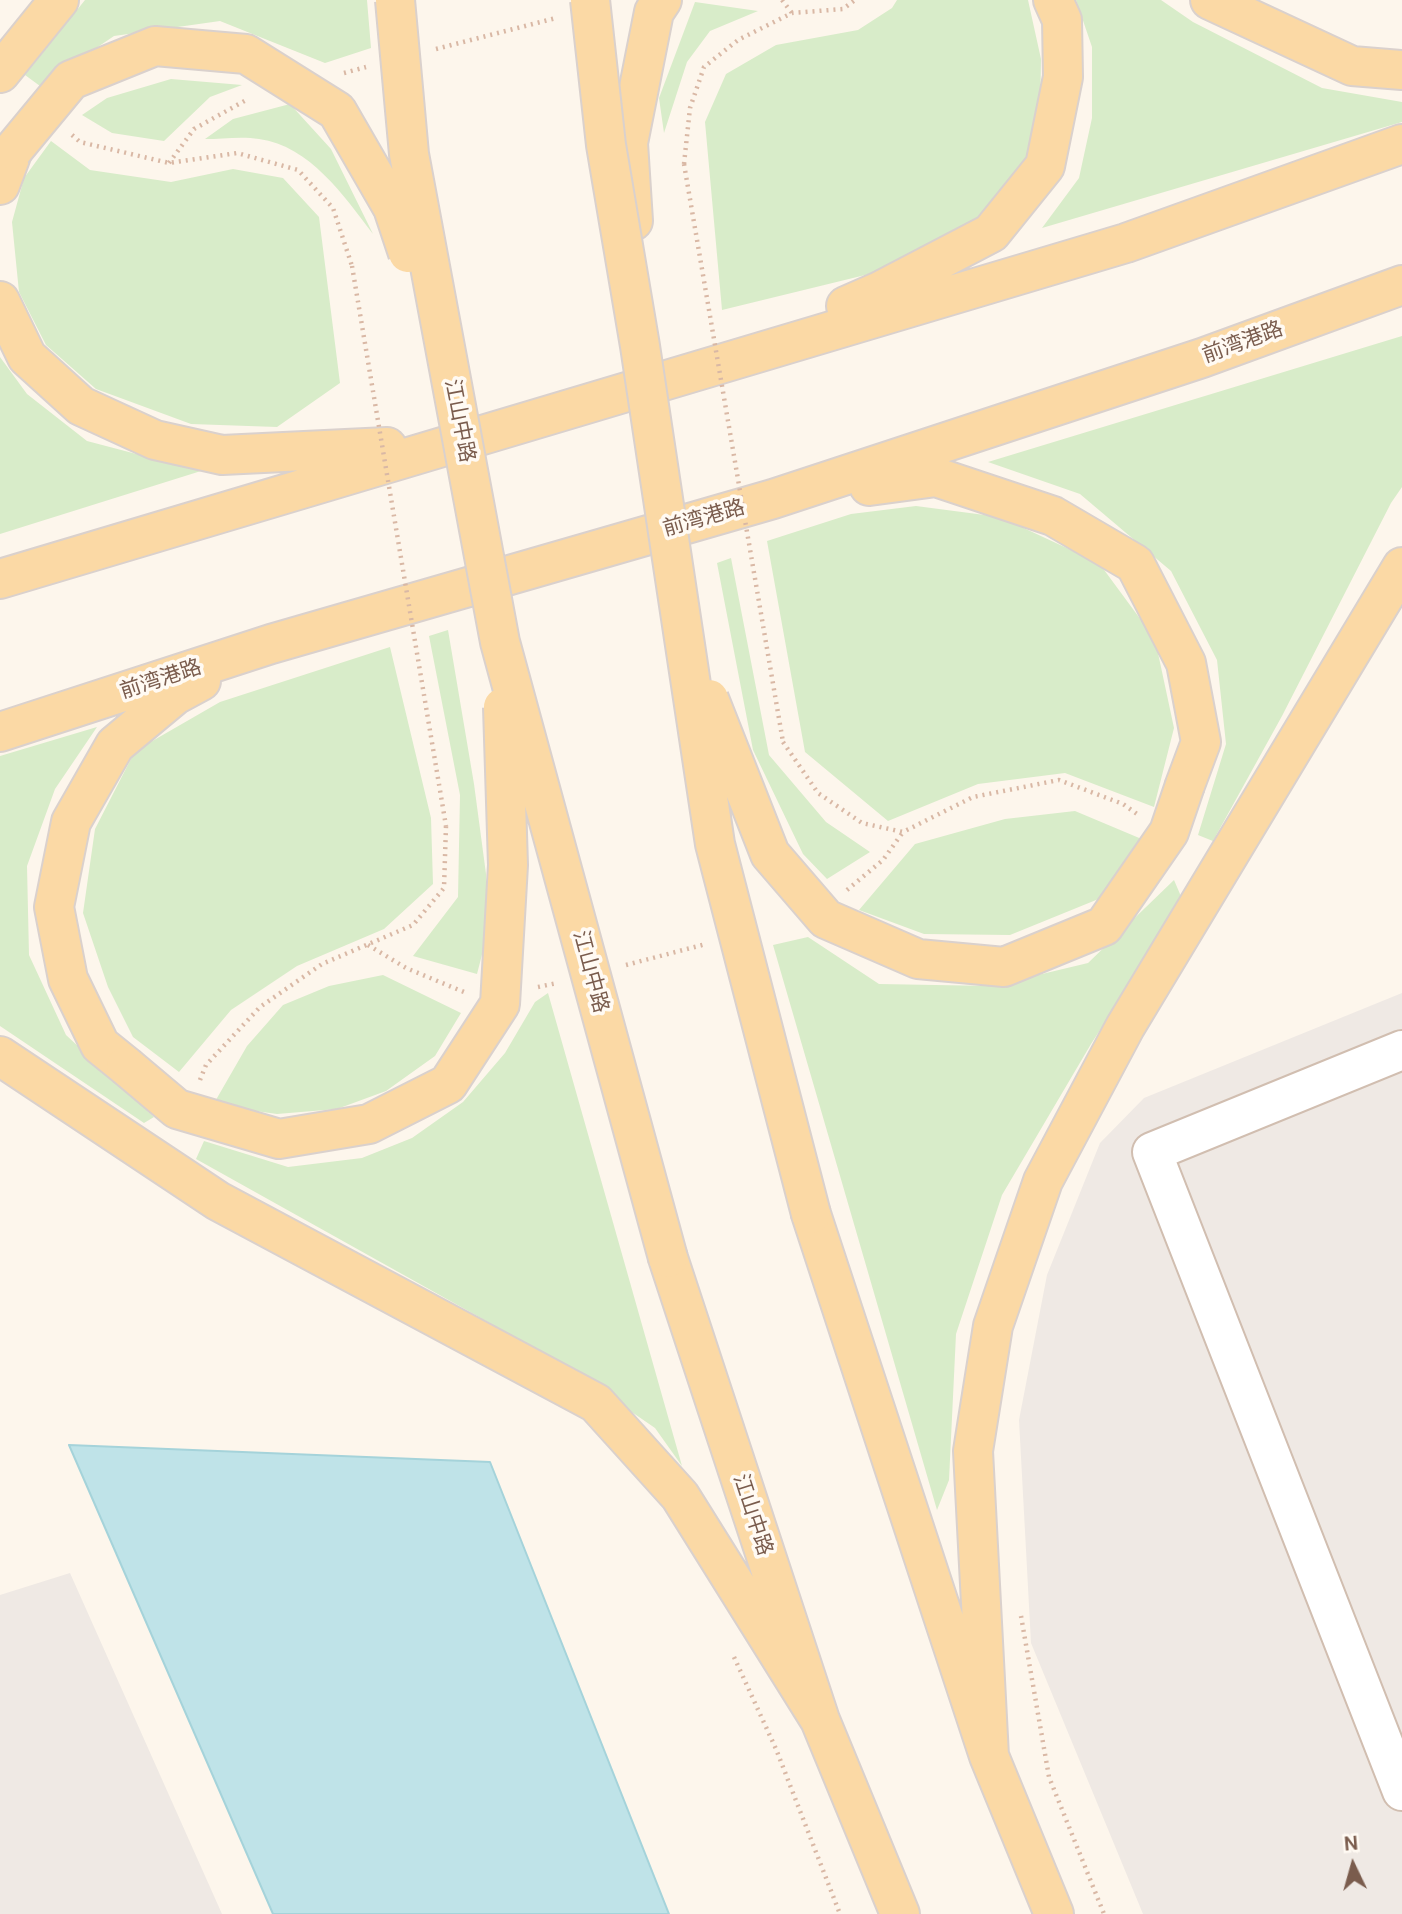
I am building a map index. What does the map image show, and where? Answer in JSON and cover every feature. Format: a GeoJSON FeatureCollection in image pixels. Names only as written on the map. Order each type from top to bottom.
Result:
{"type":"FeatureCollection","features":[{"type":"Feature","properties":{"kind":"main road"},"geometry":{"type":"LineString","coordinates":[[0,73],[59,0]]}},
{"type":"Feature","properties":{"kind":"main road","name":"江山中路"},"geometry":{"type":"LineString","coordinates":[[395,0],[409,154],[500,642],[668,1258],[820,1720],[900,1914]]}},
{"type":"Feature","properties":{"kind":"main road"},"geometry":{"type":"LineString","coordinates":[[590,0],[606,145],[640,346],[715,844],[811,1214],[989,1756],[1054,1914]]}},
{"type":"Feature","properties":{"kind":"main road"},"geometry":{"type":"LineString","coordinates":[[640,346],[628,143],[654,12],[662,0]]}},
{"type":"Feature","properties":{"kind":"main road"},"geometry":{"type":"LineString","coordinates":[[707,367],[878,292],[991,233],[1045,166],[1063,77],[1062,20],[1053,0]]}},
{"type":"Feature","properties":{"kind":"main road"},"geometry":{"type":"LineString","coordinates":[[1210,0],[1352,66],[1402,70]]}},
{"type":"Feature","properties":{"kind":"main road"},"geometry":{"type":"LineString","coordinates":[[0,185],[13,150],[71,80],[155,46],[246,54],[337,111],[393,208],[452,386]]}},
{"type":"Feature","properties":{"kind":"main road"},"geometry":{"type":"LineString","coordinates":[[0,579],[1126,243],[1402,144]]}},
{"type":"Feature","properties":{"kind":"main road","name":"前湾港路"},"geometry":{"type":"LineString","coordinates":[[0,732],[271,644],[774,499],[1202,358],[1402,285]]}},
{"type":"Feature","properties":{"kind":"main road"},"geometry":{"type":"LineString","coordinates":[[0,300],[27,357],[81,407],[155,440],[222,455],[449,444]]}},
{"type":"Feature","properties":{"kind":"main road"},"geometry":{"type":"LineString","coordinates":[[685,638],[770,854],[826,919],[918,959],[1004,967],[1104,926],[1169,832],[1201,742],[1186,663],[1135,564],[1053,516],[936,477],[774,499]]}},
{"type":"Feature","properties":{"kind":"main road"},"geometry":{"type":"LineString","coordinates":[[989,1756],[974,1451],[993,1326],[1011,1273],[1043,1181],[1125,1027],[1402,567]]}},
{"type":"Feature","properties":{"kind":"main road"},"geometry":{"type":"LineString","coordinates":[[271,644],[175,695],[115,745],[71,822],[54,906],[68,979],[100,1045],[177,1109],[279,1139],[369,1124],[448,1084],[500,1004],[508,865],[500,642]]}},
{"type":"Feature","properties":{"kind":"main road"},"geometry":{"type":"LineString","coordinates":[[0,1056],[218,1201],[596,1403],[680,1496],[820,1720]]}},
{"type":"Feature","properties":{"kind":"lane"},"geometry":{"type":"LineString","coordinates":[[1402,1050],[1152,1152],[1402,1791]]}},
{"type":"Feature","properties":{"kind":"path"},"geometry":{"type":"LineString","coordinates":[[782,0],[792,13]]}},
{"type":"Feature","properties":{"kind":"path"},"geometry":{"type":"LineString","coordinates":[[855,0],[843,9],[792,13],[738,40],[704,67],[690,108],[684,164],[783,741],[818,793],[862,823],[903,832]]}},
{"type":"Feature","properties":{"kind":"path"},"geometry":{"type":"LineString","coordinates":[[71,135],[80,142],[169,163],[237,153],[298,170],[333,208],[352,266],[446,826],[444,888],[414,925],[322,964],[260,1007],[206,1065],[197,1088]]}},
{"type":"Feature","properties":{"kind":"path"},"geometry":{"type":"LineString","coordinates":[[846,891],[883,860],[903,832],[973,797],[1059,780],[1123,804],[1146,820]]}},
{"type":"Feature","properties":{"kind":"path"},"geometry":{"type":"LineString","coordinates":[[617,967],[712,942]]}},
{"type":"Feature","properties":{"kind":"path"},"geometry":{"type":"LineString","coordinates":[[368,944],[405,968],[475,996]]}},
{"type":"Feature","properties":{"kind":"path"},"geometry":{"type":"LineString","coordinates":[[537,987],[563,981]]}},
{"type":"Feature","properties":{"kind":"path"},"geometry":{"type":"LineString","coordinates":[[1019,1605],[1049,1777],[1104,1914]]}},
{"type":"Feature","properties":{"kind":"path"},"geometry":{"type":"LineString","coordinates":[[732,1651],[776,1749],[840,1914]]}},
{"type":"Feature","properties":{"kind":"shaded area"},"geometry":{"type":"Polygon","coordinates":[[[1402,993],[1402,1914],[1143,1914],[1031,1643],[1019,1420],[1047,1275],[1100,1143],[1144,1098],[1402,993]]]}},
{"type":"Feature","properties":{"kind":"shaded area"},"geometry":{"type":"Polygon","coordinates":[[[70,1573],[222,1914],[0,1914],[0,1595],[70,1573]]]}},
{"type":"Feature","properties":{"kind":"green space"},"geometry":{"type":"Polygon","coordinates":[[[85,0],[367,0],[371,48],[325,63],[220,21],[114,36],[40,86],[25,75],[85,0]]]}},
{"type":"Feature","properties":{"kind":"green space"},"geometry":{"type":"Polygon","coordinates":[[[897,0],[1028,0],[1041,59],[1040,124],[1017,179],[969,232],[898,267],[722,310],[705,122],[726,74],[776,45],[858,30],[892,8],[897,0]]]}},
{"type":"Feature","properties":{"kind":"green space"},"geometry":{"type":"Polygon","coordinates":[[[1076,0],[1161,0],[1193,22],[1322,88],[1402,102],[1402,122],[1042,228],[1079,178],[1092,118],[1092,47],[1076,0]]]}},
{"type":"Feature","properties":{"kind":"green space"},"geometry":{"type":"Polygon","coordinates":[[[695,2],[758,11],[710,31],[687,62],[664,133],[659,98],[695,2]]]}},
{"type":"Feature","properties":{"kind":"green space"},"geometry":{"type":"Polygon","coordinates":[[[171,79],[242,85],[210,97],[164,141],[112,133],[82,115],[107,98],[171,79]]]}},
{"type":"Feature","properties":{"kind":"green space"},"geometry":{"type":"Polygon","coordinates":[[[290,104],[331,149],[373,234],[338,189],[310,162],[294,151],[259,139],[205,139],[233,119],[290,104]]]}},
{"type":"Feature","properties":{"kind":"green space"},"geometry":{"type":"Polygon","coordinates":[[[51,141],[90,170],[171,182],[233,169],[283,178],[319,217],[340,383],[277,427],[191,424],[96,389],[46,345],[19,292],[12,222],[24,178],[51,141]]]}},
{"type":"Feature","properties":{"kind":"green space"},"geometry":{"type":"Polygon","coordinates":[[[1402,336],[1402,487],[1391,503],[1282,716],[1213,841],[1198,835],[1226,744],[1217,660],[1171,571],[1080,494],[988,462],[1402,336]]]}},
{"type":"Feature","properties":{"kind":"green space"},"geometry":{"type":"Polygon","coordinates":[[[0,357],[27,394],[87,441],[201,471],[0,534],[0,357]]]}},
{"type":"Feature","properties":{"kind":"green space"},"geometry":{"type":"Polygon","coordinates":[[[916,506],[1000,517],[1099,563],[1155,639],[1174,728],[1154,807],[1065,773],[978,784],[888,821],[805,752],[767,541],[851,514],[916,506]]]}},
{"type":"Feature","properties":{"kind":"green space"},"geometry":{"type":"Polygon","coordinates":[[[731,558],[769,755],[826,822],[870,852],[827,879],[803,854],[753,750],[717,563],[731,558]]]}},
{"type":"Feature","properties":{"kind":"green space"},"geometry":{"type":"Polygon","coordinates":[[[448,630],[486,874],[486,939],[477,974],[413,956],[458,897],[460,795],[429,636],[448,630]]]}},
{"type":"Feature","properties":{"kind":"green space"},"geometry":{"type":"Polygon","coordinates":[[[390,647],[431,818],[433,884],[384,929],[297,966],[231,1010],[179,1072],[133,1037],[108,987],[83,913],[95,829],[135,751],[220,702],[390,647]]]}},
{"type":"Feature","properties":{"kind":"green space"},"geometry":{"type":"Polygon","coordinates":[[[97,727],[55,789],[27,866],[29,955],[66,1035],[154,1117],[144,1123],[0,1026],[0,756],[97,727]]]}},
{"type":"Feature","properties":{"kind":"green space"},"geometry":{"type":"Polygon","coordinates":[[[1075,811],[1144,840],[1101,898],[1010,935],[924,934],[859,910],[915,844],[1005,819],[1075,811]]]}},
{"type":"Feature","properties":{"kind":"green space"},"geometry":{"type":"Polygon","coordinates":[[[1174,880],[1183,901],[1091,1044],[1002,1195],[956,1334],[949,1480],[937,1510],[773,945],[808,937],[879,984],[992,986],[1088,963],[1174,880]]]}},
{"type":"Feature","properties":{"kind":"green space"},"geometry":{"type":"Polygon","coordinates":[[[383,975],[461,1013],[435,1056],[386,1091],[337,1109],[277,1114],[213,1105],[247,1046],[283,1005],[329,986],[383,975]]]}},
{"type":"Feature","properties":{"kind":"green space"},"geometry":{"type":"Polygon","coordinates":[[[548,993],[682,1466],[655,1428],[556,1360],[196,1159],[204,1141],[288,1167],[362,1158],[412,1138],[463,1102],[505,1053],[535,1002],[548,993]]]}},
{"type":"Feature","properties":{"kind":"water"},"geometry":{"type":"Polygon","coordinates":[[[69,1445],[490,1462],[669,1914],[273,1914],[69,1445]]]}}]}
